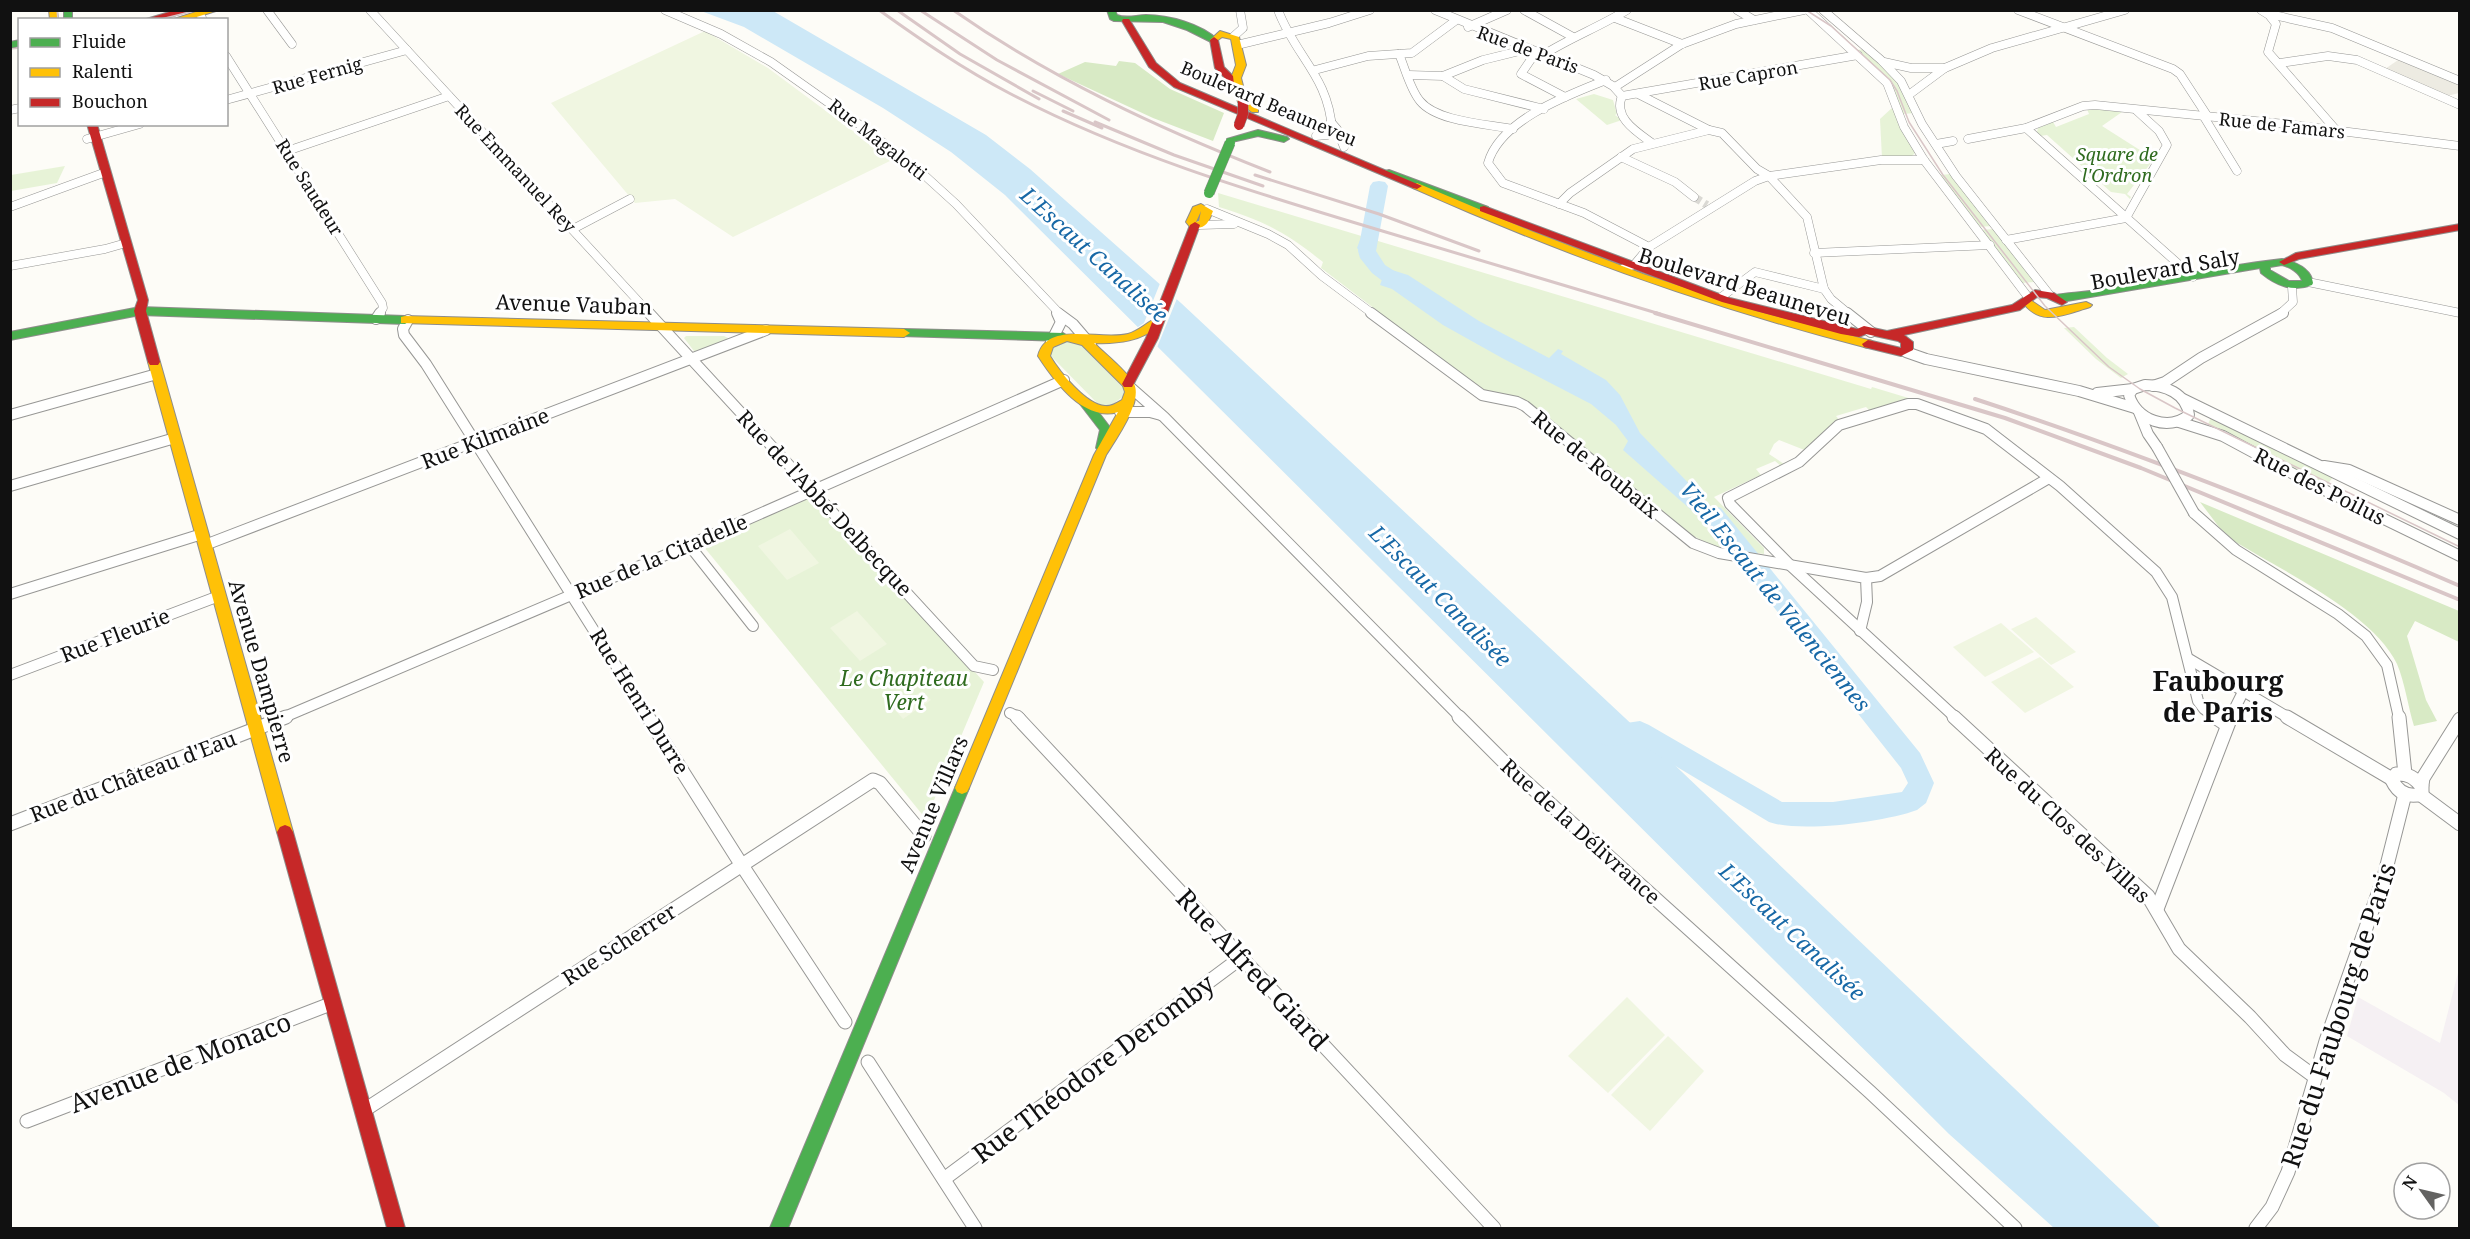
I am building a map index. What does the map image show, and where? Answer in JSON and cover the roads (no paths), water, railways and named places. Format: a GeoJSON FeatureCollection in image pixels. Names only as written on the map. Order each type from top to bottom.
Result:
{"type":"FeatureCollection","features":[{"type":"Feature","properties":{"kind":"main road"},"geometry":{"type":"LineString","coordinates":[[168,15],[197,15],[215,10]]}},
{"type":"Feature","properties":{"kind":"main road"},"geometry":{"type":"LineString","coordinates":[[1111,10],[1114,18],[1138,15],[1227,39],[1241,65],[1236,78],[1239,102]]}},
{"type":"Feature","properties":{"kind":"main road","name":"Boulevard Beauneveu"},"geometry":{"type":"LineString","coordinates":[[1138,15],[1145,59],[1156,71],[1172,82],[1618,268],[1695,297],[1807,330],[1863,336]]}},
{"type":"Feature","properties":{"kind":"main road"},"geometry":{"type":"LineString","coordinates":[[1205,208],[1243,114],[1228,76],[1220,68],[1227,39]]}},
{"type":"Feature","properties":{"kind":"main road"},"geometry":{"type":"LineString","coordinates":[[1223,70],[1239,69]]}},
{"type":"Feature","properties":{"kind":"main road"},"geometry":{"type":"LineString","coordinates":[[1239,102],[1266,116],[1344,147],[1457,201]]}},
{"type":"Feature","properties":{"kind":"main road","name":"Avenue Dampierre"},"geometry":{"type":"LineString","coordinates":[[92,134],[122,244],[134,303],[140,310],[396,1228]]}},
{"type":"Feature","properties":{"kind":"main road"},"geometry":{"type":"LineString","coordinates":[[1231,141],[1254,134],[1275,135],[1381,178],[1457,201]]}},
{"type":"Feature","properties":{"kind":"main road","name":"Boulevard Beauneveu"},"geometry":{"type":"LineString","coordinates":[[1457,201],[1720,298],[1863,336]]}},
{"type":"Feature","properties":{"kind":"main road","name":"Avenue Villars"},"geometry":{"type":"LineString","coordinates":[[779,1228],[1100,455],[1124,412],[1130,390],[1177,269],[1197,225],[1191,222],[1196,209],[1205,208]]}},
{"type":"Feature","properties":{"kind":"main road"},"geometry":{"type":"LineString","coordinates":[[2305,278],[2284,262],[2296,256],[2460,227]]}},
{"type":"Feature","properties":{"kind":"main road"},"geometry":{"type":"LineString","coordinates":[[2305,278],[2302,268],[2307,264],[2460,234]]}},
{"type":"Feature","properties":{"kind":"main road","name":"Boulevard Saly"},"geometry":{"type":"LineString","coordinates":[[2027,299],[2035,293],[2075,297],[2246,266],[2284,262]]}},
{"type":"Feature","properties":{"kind":"main road"},"geometry":{"type":"LineString","coordinates":[[2265,265],[2264,270],[2273,279]]}},
{"type":"Feature","properties":{"kind":"main road","name":"Boulevard Saly"},"geometry":{"type":"LineString","coordinates":[[2045,315],[2059,315],[2064,310],[2121,297],[2250,275],[2273,279],[2292,287]]}},
{"type":"Feature","properties":{"kind":"main road"},"geometry":{"type":"LineString","coordinates":[[2292,287],[2305,278]]}},
{"type":"Feature","properties":{"kind":"main road"},"geometry":{"type":"LineString","coordinates":[[2052,296],[2063,303],[2064,310]]}},
{"type":"Feature","properties":{"kind":"main road"},"geometry":{"type":"LineString","coordinates":[[1863,336],[1887,335],[2002,312],[2020,307],[2027,299],[2032,309],[2045,315]]}},
{"type":"Feature","properties":{"kind":"main road","name":"Avenue Vauban"},"geometry":{"type":"LineString","coordinates":[[10,336],[140,310],[1008,337],[1086,342],[1129,339],[1144,334],[1157,322]]}},
{"type":"Feature","properties":{"kind":"main road"},"geometry":{"type":"LineString","coordinates":[[1906,348],[1921,336],[2045,315]]}},
{"type":"Feature","properties":{"kind":"main road"},"geometry":{"type":"LineString","coordinates":[[1887,335],[1904,339],[1906,348]]}},
{"type":"Feature","properties":{"kind":"main road"},"geometry":{"type":"LineString","coordinates":[[1863,336],[1906,348]]}},
{"type":"Feature","properties":{"kind":"main road","name":"Avenue Vauban"},"geometry":{"type":"LineString","coordinates":[[1008,337],[1027,344],[1086,404],[1106,430],[1100,455]]}},
{"type":"Feature","properties":{"kind":"main road"},"geometry":{"type":"LineString","coordinates":[[1045,360],[1043,354],[1056,339]]}},
{"type":"Feature","properties":{"kind":"main road"},"geometry":{"type":"LineString","coordinates":[[1086,342],[1130,390],[1120,407],[1103,410],[1086,404]]}},
{"type":"Feature","properties":{"kind":"street"},"geometry":{"type":"LineString","coordinates":[[267,10],[292,44]]}},
{"type":"Feature","properties":{"kind":"street","name":"Rue Emmanuel Rey"},"geometry":{"type":"LineString","coordinates":[[370,10],[662,327]]}},
{"type":"Feature","properties":{"kind":"street","name":"Rue Magalotti"},"geometry":{"type":"LineString","coordinates":[[665,10],[738,41],[820,93],[934,183],[1057,312],[1073,324],[1086,342]]}},
{"type":"Feature","properties":{"kind":"street"},"geometry":{"type":"LineString","coordinates":[[1227,39],[1244,28],[1240,10]]}},
{"type":"Feature","properties":{"kind":"street"},"geometry":{"type":"LineString","coordinates":[[1278,10],[1297,45],[1315,70],[1328,100],[1330,132],[1316,136]]}},
{"type":"Feature","properties":{"kind":"street"},"geometry":{"type":"LineString","coordinates":[[1227,39],[1290,33],[1370,10]]}},
{"type":"Feature","properties":{"kind":"street","name":"Rue de Paris"},"geometry":{"type":"LineString","coordinates":[[1435,10],[1468,27],[1592,72],[1619,91]]}},
{"type":"Feature","properties":{"kind":"street"},"geometry":{"type":"LineString","coordinates":[[1468,27],[1507,10]]}},
{"type":"Feature","properties":{"kind":"street"},"geometry":{"type":"LineString","coordinates":[[1524,10],[1573,37]]}},
{"type":"Feature","properties":{"kind":"street"},"geometry":{"type":"LineString","coordinates":[[1409,75],[1443,76],[1483,60],[1536,52],[1615,18],[1627,10]]}},
{"type":"Feature","properties":{"kind":"street"},"geometry":{"type":"LineString","coordinates":[[1737,10],[1754,20]]}},
{"type":"Feature","properties":{"kind":"street"},"geometry":{"type":"LineString","coordinates":[[1808,10],[1887,83],[1906,130],[1924,160],[1990,245],[2027,299]]}},
{"type":"Feature","properties":{"kind":"street"},"geometry":{"type":"LineString","coordinates":[[1823,10],[1898,77],[1910,94],[1919,117],[1954,172],[2052,296]]}},
{"type":"Feature","properties":{"kind":"street"},"geometry":{"type":"LineString","coordinates":[[2018,10],[2176,71],[2206,117],[2236,171]]}},
{"type":"Feature","properties":{"kind":"street"},"geometry":{"type":"LineString","coordinates":[[1910,94],[1945,68],[1984,51],[2125,10]]}},
{"type":"Feature","properties":{"kind":"street"},"geometry":{"type":"LineString","coordinates":[[2261,10],[2269,14],[2332,28],[2460,81]]}},
{"type":"Feature","properties":{"kind":"street"},"geometry":{"type":"LineString","coordinates":[[1652,143],[1622,116],[1619,91],[1682,44],[1736,24],[1803,11]]}},
{"type":"Feature","properties":{"kind":"street"},"geometry":{"type":"LineString","coordinates":[[2269,14],[2275,23],[2275,36],[2268,51],[2336,130]]}},
{"type":"Feature","properties":{"kind":"street"},"geometry":{"type":"LineString","coordinates":[[1615,18],[1682,44]]}},
{"type":"Feature","properties":{"kind":"street"},"geometry":{"type":"LineString","coordinates":[[1315,70],[1368,56],[1414,51],[1455,21]]}},
{"type":"Feature","properties":{"kind":"street","name":"Rue Fernig"},"geometry":{"type":"LineString","coordinates":[[228,100],[407,50]]}},
{"type":"Feature","properties":{"kind":"street"},"geometry":{"type":"LineString","coordinates":[[1536,52],[1521,74],[1565,98]]}},
{"type":"Feature","properties":{"kind":"street"},"geometry":{"type":"LineString","coordinates":[[1399,54],[1419,100],[1432,111],[1513,129]]}},
{"type":"Feature","properties":{"kind":"street","name":"Rue Capron"},"geometry":{"type":"LineString","coordinates":[[1619,91],[1638,94],[1858,55]]}},
{"type":"Feature","properties":{"kind":"street"},"geometry":{"type":"LineString","coordinates":[[2280,63],[2328,56],[2355,60],[2460,105]]}},
{"type":"Feature","properties":{"kind":"street","name":"Rue Saudeur"},"geometry":{"type":"LineString","coordinates":[[228,59],[382,303],[383,308],[376,319]]}},
{"type":"Feature","properties":{"kind":"street"},"geometry":{"type":"LineString","coordinates":[[1881,60],[1911,68],[1945,68]]}},
{"type":"Feature","properties":{"kind":"street"},"geometry":{"type":"LineString","coordinates":[[1443,76],[1464,89],[1544,109]]}},
{"type":"Feature","properties":{"kind":"street"},"geometry":{"type":"LineString","coordinates":[[1606,80],[1544,109],[1513,129],[1497,143],[1488,157],[1489,166],[1500,181],[1593,217],[1649,247]]}},
{"type":"Feature","properties":{"kind":"street"},"geometry":{"type":"LineString","coordinates":[[1638,94],[1709,130],[1720,132],[1757,169],[1769,176],[1807,217],[1824,289],[1863,336]]}},
{"type":"Feature","properties":{"kind":"street"},"geometry":{"type":"LineString","coordinates":[[287,151],[450,96]]}},
{"type":"Feature","properties":{"kind":"street"},"geometry":{"type":"LineString","coordinates":[[2448,98],[2460,96]]}},
{"type":"Feature","properties":{"kind":"street","name":"Rue de Famars"},"geometry":{"type":"LineString","coordinates":[[1968,139],[2026,128],[2083,106],[2104,105],[2460,146]]}},
{"type":"Feature","properties":{"kind":"street"},"geometry":{"type":"LineString","coordinates":[[2126,218],[2131,206],[2166,151],[2166,141],[2154,126],[2136,110]]}},
{"type":"Feature","properties":{"kind":"street"},"geometry":{"type":"LineString","coordinates":[[1900,116],[1919,117]]}},
{"type":"Feature","properties":{"kind":"street"},"geometry":{"type":"LineString","coordinates":[[1331,122],[1337,129],[1344,147]]}},
{"type":"Feature","properties":{"kind":"street"},"geometry":{"type":"LineString","coordinates":[[92,134],[130,126]]}},
{"type":"Feature","properties":{"kind":"street"},"geometry":{"type":"LineString","coordinates":[[2026,128],[2193,277]]}},
{"type":"Feature","properties":{"kind":"street"},"geometry":{"type":"LineString","coordinates":[[1558,204],[1633,149],[1709,130]]}},
{"type":"Feature","properties":{"kind":"street"},"geometry":{"type":"LineString","coordinates":[[1936,144],[1953,141]]}},
{"type":"Feature","properties":{"kind":"street"},"geometry":{"type":"LineString","coordinates":[[1621,157],[1675,182],[1694,197]]}},
{"type":"Feature","properties":{"kind":"street"},"geometry":{"type":"LineString","coordinates":[[1634,265],[1649,247],[1709,207],[1752,182],[1769,176],[1881,160],[1924,160]]}},
{"type":"Feature","properties":{"kind":"street"},"geometry":{"type":"LineString","coordinates":[[1934,173],[1954,172]]}},
{"type":"Feature","properties":{"kind":"street"},"geometry":{"type":"LineString","coordinates":[[10,207],[102,173]]}},
{"type":"Feature","properties":{"kind":"street"},"geometry":{"type":"LineString","coordinates":[[573,229],[630,199]]}},
{"type":"Feature","properties":{"kind":"street"},"geometry":{"type":"LineString","coordinates":[[1205,208],[1252,228]]}},
{"type":"Feature","properties":{"kind":"street"},"geometry":{"type":"LineString","coordinates":[[2006,240],[2126,218]]}},
{"type":"Feature","properties":{"kind":"street"},"geometry":{"type":"LineString","coordinates":[[1197,225],[1224,223],[1252,228]]}},
{"type":"Feature","properties":{"kind":"street","name":"Rue de Roubaix"},"geometry":{"type":"LineString","coordinates":[[1252,228],[1288,245],[1322,276],[1482,395],[1517,402],[1525,406],[1693,543],[1719,553],[1791,566]]}},
{"type":"Feature","properties":{"kind":"street"},"geometry":{"type":"LineString","coordinates":[[10,266],[122,244]]}},
{"type":"Feature","properties":{"kind":"street"},"geometry":{"type":"LineString","coordinates":[[1814,253],[1990,245]]}},
{"type":"Feature","properties":{"kind":"street","name":"Boulevard Beauneveu"},"geometry":{"type":"LineString","coordinates":[[1618,268],[1634,265]]}},
{"type":"Feature","properties":{"kind":"street"},"geometry":{"type":"LineString","coordinates":[[1720,298],[1755,272],[1824,289]]}},
{"type":"Feature","properties":{"kind":"street"},"geometry":{"type":"LineString","coordinates":[[2305,278],[2460,313]]}},
{"type":"Feature","properties":{"kind":"street"},"geometry":{"type":"LineString","coordinates":[[2079,391],[2104,393],[2153,386],[2286,311],[2293,302],[2292,287]]}},
{"type":"Feature","properties":{"kind":"street"},"geometry":{"type":"LineString","coordinates":[[1056,339],[1060,322],[1057,312]]}},
{"type":"Feature","properties":{"kind":"street","name":"Rue Henri Durre"},"geometry":{"type":"LineString","coordinates":[[408,320],[403,329],[404,335],[426,364],[741,864],[844,1022]]}},
{"type":"Feature","properties":{"kind":"street","name":"Rue de l'Abbé Delbecque"},"geometry":{"type":"LineString","coordinates":[[662,327],[974,666],[993,670]]}},
{"type":"Feature","properties":{"kind":"street","name":"Rue Kilmaine"},"geometry":{"type":"LineString","coordinates":[[10,594],[203,539],[474,442],[766,330]]}},
{"type":"Feature","properties":{"kind":"street"},"geometry":{"type":"LineString","coordinates":[[1906,348],[1926,359],[2079,391],[2137,410]]}},
{"type":"Feature","properties":{"kind":"street"},"geometry":{"type":"LineString","coordinates":[[2157,447],[2157,435],[2189,414],[2188,407],[2181,397],[2178,383],[2185,370]]}},
{"type":"Feature","properties":{"kind":"street"},"geometry":{"type":"LineString","coordinates":[[10,415],[157,374]]}},
{"type":"Feature","properties":{"kind":"street","name":"Rue de la Citadelle"},"geometry":{"type":"LineString","coordinates":[[256,729],[689,545],[1064,380]]}},
{"type":"Feature","properties":{"kind":"street","name":"Rue des Poilus"},"geometry":{"type":"LineString","coordinates":[[2153,386],[2181,397],[2214,416],[2460,534]]}},
{"type":"Feature","properties":{"kind":"street"},"geometry":{"type":"LineString","coordinates":[[2133,389],[2129,398],[2194,513],[2219,537],[2351,622],[2382,655],[2391,674],[2405,774],[2460,824]]}},
{"type":"Feature","properties":{"kind":"street","name":"Rue de la Délivrance"},"geometry":{"type":"LineString","coordinates":[[1130,390],[1164,417],[1502,760],[1870,1092],[2015,1228]]}},
{"type":"Feature","properties":{"kind":"street","name":"Rue du Clos des Villas"},"geometry":{"type":"LineString","coordinates":[[2049,478],[1990,432],[1917,404],[1908,404],[1839,425],[1800,462],[1729,495],[1730,504],[1791,566],[2145,893],[2157,909],[2179,949],[2255,1022],[2285,1055],[2315,1077]]}},
{"type":"Feature","properties":{"kind":"street"},"geometry":{"type":"LineString","coordinates":[[1103,410],[1150,412],[1164,417]]}},
{"type":"Feature","properties":{"kind":"street","name":"Rue des Poilus"},"geometry":{"type":"LineString","coordinates":[[2137,410],[2157,421],[2196,425],[2220,435],[2460,556]]}},
{"type":"Feature","properties":{"kind":"street"},"geometry":{"type":"LineString","coordinates":[[10,486],[175,438]]}},
{"type":"Feature","properties":{"kind":"street"},"geometry":{"type":"LineString","coordinates":[[2317,465],[2349,470],[2460,520]]}},
{"type":"Feature","properties":{"kind":"street"},"geometry":{"type":"LineString","coordinates":[[1791,566],[1866,578],[1880,576],[2049,478],[2117,535],[2162,578],[2172,597],[2200,705],[2227,725]]}},
{"type":"Feature","properties":{"kind":"street"},"geometry":{"type":"LineString","coordinates":[[689,545],[753,626]]}},
{"type":"Feature","properties":{"kind":"street"},"geometry":{"type":"LineString","coordinates":[[1860,631],[1867,602],[1866,578]]}},
{"type":"Feature","properties":{"kind":"street","name":"Rue Fleurie"},"geometry":{"type":"LineString","coordinates":[[10,675],[219,596]]}},
{"type":"Feature","properties":{"kind":"street"},"geometry":{"type":"LineString","coordinates":[[2189,659],[2392,779],[2395,787],[2414,797],[2421,790],[2425,774],[2460,719]]}},
{"type":"Feature","properties":{"kind":"street"},"geometry":{"type":"LineString","coordinates":[[2157,909],[2227,725],[2243,692]]}},
{"type":"Feature","properties":{"kind":"street","name":"Rue Alfred Giard"},"geometry":{"type":"LineString","coordinates":[[1010,713],[1021,719],[1494,1228]]}},
{"type":"Feature","properties":{"kind":"street","name":"Rue du Château d'Eau"},"geometry":{"type":"LineString","coordinates":[[10,824],[256,729]]}},
{"type":"Feature","properties":{"kind":"street"},"geometry":{"type":"LineString","coordinates":[[2392,779],[2396,774],[2405,774]]}},
{"type":"Feature","properties":{"kind":"street","name":"Rue Scherrer"},"geometry":{"type":"LineString","coordinates":[[363,1111],[867,783],[877,780],[924,836]]}},
{"type":"Feature","properties":{"kind":"street","name":"Rue du Faubourg de Paris"},"geometry":{"type":"LineString","coordinates":[[2260,1227],[2281,1191],[2288,1172],[2326,1041],[2384,878],[2405,794]]}},
{"type":"Feature","properties":{"kind":"street","name":"Rue Théodore Deromby"},"geometry":{"type":"LineString","coordinates":[[944,1179],[1242,957]]}},
{"type":"Feature","properties":{"kind":"street","name":"Avenue de Monaco"},"geometry":{"type":"LineString","coordinates":[[27,1121],[333,1003]]}},
{"type":"Feature","properties":{"kind":"street"},"geometry":{"type":"LineString","coordinates":[[868,1062],[975,1228]]}},
{"type":"Feature","properties":{"kind":"water","name":"L'Escaut Canalisée"},"geometry":{"type":"Polygon","coordinates":[[[701,11],[773,11],[986,135],[1030,169],[1181,303],[1640,732],[2161,1228],[2054,1228],[1949,1134],[1005,195],[951,152],[883,108],[744,27],[701,11]]]}},
{"type":"Feature","properties":{"kind":"water"},"geometry":{"type":"Polygon","coordinates":[[[1361,237],[1377,241],[1375,257],[1387,272],[1392,270],[1408,275],[1479,321],[1549,358],[1558,349],[1563,351],[1561,354],[1606,380],[1620,395],[1640,433],[1729,525],[1741,550],[1736,549],[1732,543],[1723,538],[1623,450],[1628,441],[1616,425],[1591,404],[1443,325],[1392,289],[1380,285],[1384,274],[1378,268],[1375,269],[1357,248],[1361,237]]]}},
{"type":"Feature","properties":{"kind":"waterway","name":"Vieil Escaut de Valenciennes"},"geometry":{"type":"LineString","coordinates":[[1379,186],[1367,251],[1379,269],[1409,289]]}},
{"type":"Feature","properties":{"kind":"waterway","name":"Vieil Escaut de Valenciennes"},"geometry":{"type":"LineString","coordinates":[[1608,735],[1640,732],[1778,814],[1833,814],[1908,802],[1917,795],[1921,783],[1911,761],[1713,514]]}},
{"type":"Feature","properties":{"kind":"tunnel"},"geometry":{"type":"LineString","coordinates":[[1694,197],[1707,205]]}},
{"type":"Feature","properties":{"kind":"tram line"},"geometry":{"type":"LineString","coordinates":[[57,10],[58,18]]}},
{"type":"Feature","properties":{"kind":"tram line"},"geometry":{"type":"LineString","coordinates":[[165,18],[198,10]]}},
{"type":"Feature","properties":{"kind":"tram line"},"geometry":{"type":"LineString","coordinates":[[1806,10],[1831,26],[1890,80],[1897,91],[1909,122],[1943,175],[2045,306],[2109,367],[2140,389],[2175,408],[2460,547]]}},
{"type":"Feature","properties":{"kind":"tram line"},"geometry":{"type":"LineString","coordinates":[[10,49],[18,48]]}},
{"type":"Feature","properties":{"kind":"railway"},"geometry":{"type":"LineString","coordinates":[[879,10],[942,54],[992,84],[1052,114],[1141,152],[1277,199],[1660,314]]}},
{"type":"Feature","properties":{"kind":"railway"},"geometry":{"type":"LineString","coordinates":[[897,10],[960,54],[1039,99]]}},
{"type":"Feature","properties":{"kind":"railway"},"geometry":{"type":"LineString","coordinates":[[920,10],[997,60],[1109,120]]}},
{"type":"Feature","properties":{"kind":"railway"},"geometry":{"type":"LineString","coordinates":[[953,10],[990,35],[1067,80],[1147,120],[1270,172]]}},
{"type":"Feature","properties":{"kind":"railway"},"geometry":{"type":"LineString","coordinates":[[1033,91],[1073,111]]}},
{"type":"Feature","properties":{"kind":"railway"},"geometry":{"type":"LineString","coordinates":[[1063,111],[1102,128]]}},
{"type":"Feature","properties":{"kind":"railway"},"geometry":{"type":"LineString","coordinates":[[1095,122],[1174,155],[1263,186]]}},
{"type":"Feature","properties":{"kind":"railway"},"geometry":{"type":"LineString","coordinates":[[1255,175],[1379,214],[1479,251]]}},
{"type":"Feature","properties":{"kind":"railway"},"geometry":{"type":"LineString","coordinates":[[1655,313],[2005,418],[2141,468],[2460,600]]}},
{"type":"Feature","properties":{"kind":"railway"},"geometry":{"type":"LineString","coordinates":[[1975,399],[2098,441],[2220,487],[2460,586]]}},
{"type":"Feature","properties":{"kind":"district","name":"Faubourg de Paris"},"geometry":{"type":"Point","coordinates":[2218,696]}},
{"type":"Feature","properties":{"kind":"park label","name":"Square de l'Ordron"},"geometry":{"type":"Point","coordinates":[2117,164]}},
{"type":"Feature","properties":{"kind":"park label","name":"Le Chapiteau Vert"},"geometry":{"type":"Point","coordinates":[904,690]}}]}
